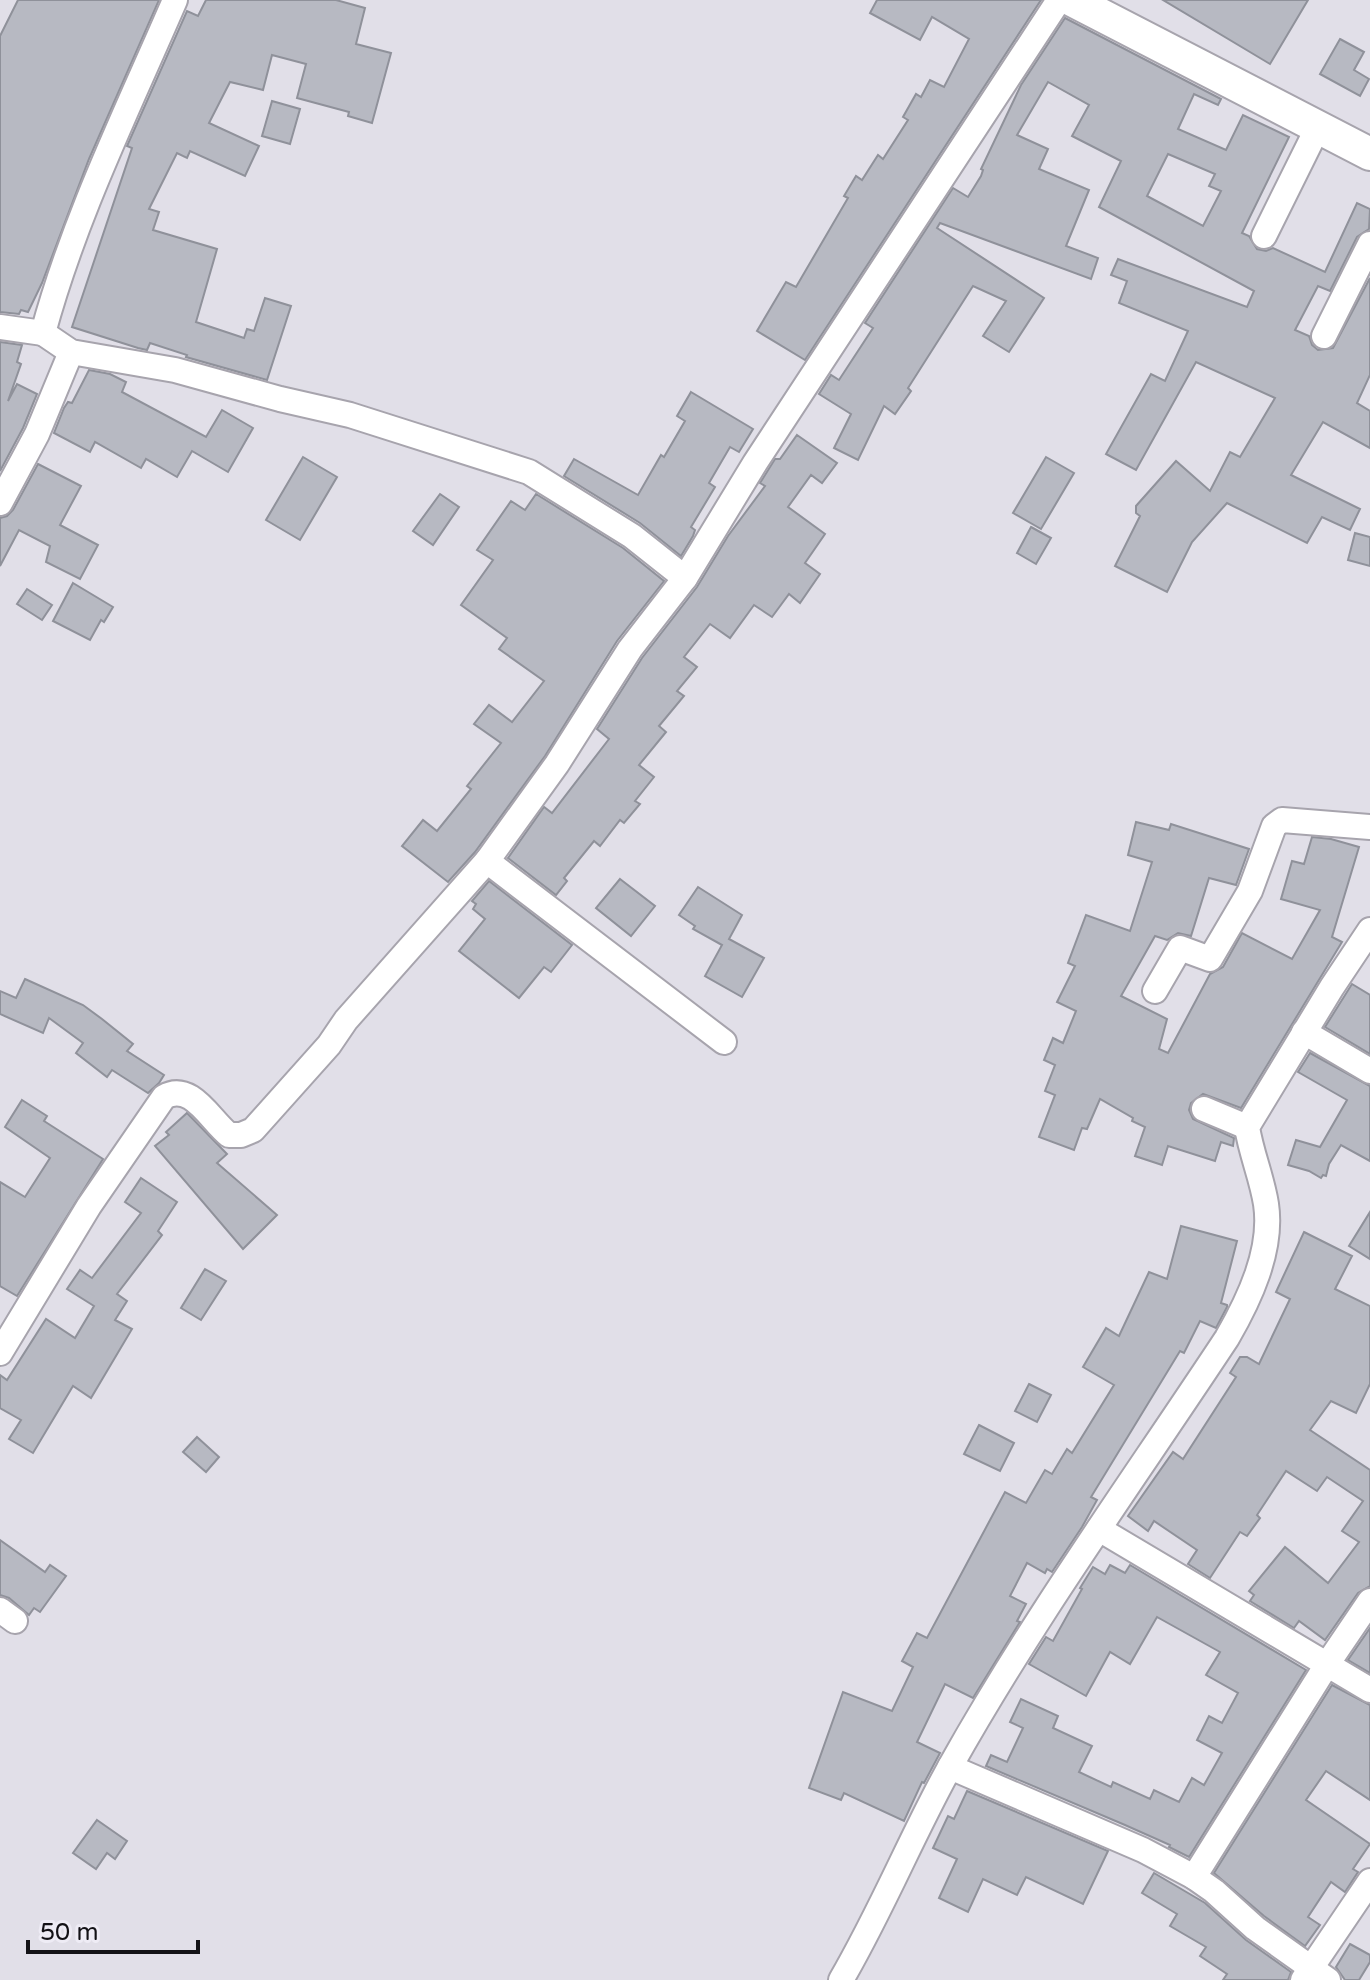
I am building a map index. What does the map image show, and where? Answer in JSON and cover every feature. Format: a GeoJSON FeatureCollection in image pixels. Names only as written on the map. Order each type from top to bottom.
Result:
{"type":"FeatureCollection","features":[{"type":"Feature","properties":{"kind":"main road"},"geometry":{"type":"LineString","coordinates":[[1072,0],[1370,154]]}},
{"type":"Feature","properties":{"kind":"street"},"geometry":{"type":"LineString","coordinates":[[43,333],[56,284],[107,155],[175,0]]}},
{"type":"Feature","properties":{"kind":"street"},"geometry":{"type":"LineString","coordinates":[[0,1353],[89,1206],[164,1097],[173,1092],[188,1094],[229,1135],[241,1135],[253,1130],[487,861],[557,764],[630,649],[685,578],[763,450],[1059,0]]}},
{"type":"Feature","properties":{"kind":"street"},"geometry":{"type":"LineString","coordinates":[[1264,236],[1318,127]]}},
{"type":"Feature","properties":{"kind":"street"},"geometry":{"type":"LineString","coordinates":[[1324,336],[1370,244]]}},
{"type":"Feature","properties":{"kind":"street"},"geometry":{"type":"LineString","coordinates":[[0,327],[43,333],[71,352],[175,370],[350,415],[529,472],[632,536],[685,578]]}},
{"type":"Feature","properties":{"kind":"street"},"geometry":{"type":"LineString","coordinates":[[0,503],[37,434],[71,352]]}},
{"type":"Feature","properties":{"kind":"street"},"geometry":{"type":"LineString","coordinates":[[1155,991],[1180,948],[1210,959],[1250,891],[1274,826],[1282,820],[1370,827]]}},
{"type":"Feature","properties":{"kind":"street"},"geometry":{"type":"LineString","coordinates":[[487,861],[724,1042]]}},
{"type":"Feature","properties":{"kind":"street"},"geometry":{"type":"LineString","coordinates":[[841,1980],[950,1767],[1019,1649],[1247,1304],[1267,1232],[1266,1205],[1247,1127],[1370,930]]}},
{"type":"Feature","properties":{"kind":"street"},"geometry":{"type":"LineString","coordinates":[[1304,1032],[1370,1071]]}},
{"type":"Feature","properties":{"kind":"street"},"geometry":{"type":"LineString","coordinates":[[1204,1109],[1247,1127]]}},
{"type":"Feature","properties":{"kind":"street"},"geometry":{"type":"LineString","coordinates":[[1099,1529],[1370,1690]]}},
{"type":"Feature","properties":{"kind":"street"},"geometry":{"type":"LineString","coordinates":[[1194,1877],[1370,1601]]}},
{"type":"Feature","properties":{"kind":"street"},"geometry":{"type":"LineString","coordinates":[[950,1767],[1143,1850],[1194,1877],[1314,1976],[1370,1881]]}},
{"type":"Feature","properties":{"kind":"building"},"geometry":{"type":"Polygon","coordinates":[[[18,0],[159,0],[89,159],[42,283],[28,312],[21,310],[19,314],[0,312],[0,36],[18,0]]]}},
{"type":"Feature","properties":{"kind":"building"},"geometry":{"type":"Polygon","coordinates":[[[206,0],[336,0],[365,8],[356,44],[391,53],[372,123],[348,116],[349,112],[297,98],[306,64],[272,55],[263,90],[230,82],[209,123],[259,146],[245,176],[190,151],[187,158],[177,153],[149,209],[159,212],[153,230],[217,249],[196,322],[244,338],[247,329],[254,331],[265,298],[291,306],[267,380],[186,357],[150,343],[147,350],[72,327],[132,148],[127,146],[187,11],[198,16],[206,0]]]}},
{"type":"Feature","properties":{"kind":"building"},"geometry":{"type":"Polygon","coordinates":[[[877,0],[1041,0],[805,360],[757,331],[786,282],[796,287],[848,198],[844,196],[856,176],[862,180],[878,155],[883,159],[908,120],[903,117],[916,94],[921,97],[930,80],[944,87],[969,39],[932,17],[920,40],[870,13],[877,0]]]}},
{"type":"Feature","properties":{"kind":"building"},"geometry":{"type":"Polygon","coordinates":[[[1163,0],[1308,0],[1270,64],[1163,0]]]}},
{"type":"Feature","properties":{"kind":"building"},"geometry":{"type":"Polygon","coordinates":[[[1065,18],[1221,99],[1218,105],[1194,94],[1178,129],[1226,150],[1243,115],[1289,137],[1242,233],[1249,236],[1257,249],[1266,251],[1273,248],[1325,272],[1357,203],[1370,209],[1369,229],[1357,237],[1330,291],[1318,286],[1295,330],[1309,336],[1318,350],[1333,348],[1370,278],[1370,375],[1357,403],[1370,411],[1370,448],[1323,422],[1291,475],[1360,509],[1350,530],[1322,517],[1307,543],[1227,503],[1192,542],[1167,592],[1115,566],[1140,516],[1136,513],[1136,506],[1176,461],[1210,491],[1230,452],[1240,457],[1275,398],[1196,362],[1136,470],[1106,454],[1151,374],[1165,381],[1188,331],[1119,303],[1127,281],[1111,275],[1118,259],[1247,307],[1254,291],[1099,207],[1121,161],[1072,136],[1089,105],[1048,82],[1017,135],[1048,149],[1039,169],[1089,190],[1066,246],[1098,258],[1091,279],[940,223],[937,228],[1044,298],[1009,352],[983,336],[1006,301],[973,286],[908,388],[911,391],[895,414],[884,406],[858,460],[834,448],[851,414],[819,394],[831,375],[839,380],[873,328],[865,323],[953,188],[968,197],[981,176],[981,169],[1021,85],[1065,18]],[[1168,154],[1147,196],[1203,226],[1221,191],[1209,186],[1215,174],[1168,154]]]}},
{"type":"Feature","properties":{"kind":"building"},"geometry":{"type":"Polygon","coordinates":[[[1340,39],[1364,52],[1354,70],[1369,79],[1360,96],[1320,74],[1340,39]]]}},
{"type":"Feature","properties":{"kind":"building"},"geometry":{"type":"Polygon","coordinates":[[[272,101],[300,109],[290,144],[262,136],[272,101]]]}},
{"type":"Feature","properties":{"kind":"building"},"geometry":{"type":"Polygon","coordinates":[[[0,342],[22,345],[17,362],[21,364],[8,401],[17,384],[37,394],[0,471],[0,342]]]}},
{"type":"Feature","properties":{"kind":"building"},"geometry":{"type":"Polygon","coordinates":[[[89,370],[110,374],[126,382],[122,392],[206,437],[222,410],[253,428],[228,472],[192,451],[177,477],[146,459],[141,468],[95,442],[90,452],[54,433],[64,408],[68,402],[72,403],[89,370]]]}},
{"type":"Feature","properties":{"kind":"building"},"geometry":{"type":"Polygon","coordinates":[[[691,392],[753,429],[739,452],[730,447],[709,483],[715,487],[691,527],[695,530],[693,536],[681,556],[640,523],[564,476],[574,459],[638,495],[685,421],[677,416],[691,392]]]}},
{"type":"Feature","properties":{"kind":"building"},"geometry":{"type":"Polygon","coordinates":[[[797,435],[837,463],[822,483],[811,475],[788,507],[825,534],[805,563],[820,574],[800,603],[789,594],[772,617],[754,605],[730,638],[710,624],[684,657],[697,667],[677,691],[684,696],[659,726],[666,732],[639,765],[654,777],[635,801],[640,804],[624,823],[620,820],[600,846],[594,841],[564,878],[567,881],[556,895],[508,858],[544,807],[552,813],[609,739],[597,729],[642,658],[697,587],[728,536],[765,486],[760,483],[775,459],[780,459],[797,435]]]}},
{"type":"Feature","properties":{"kind":"building"},"geometry":{"type":"Polygon","coordinates":[[[303,457],[337,477],[300,540],[266,520],[303,457]]]}},
{"type":"Feature","properties":{"kind":"building"},"geometry":{"type":"Polygon","coordinates":[[[1046,457],[1074,473],[1041,529],[1013,513],[1046,457]]]}},
{"type":"Feature","properties":{"kind":"building"},"geometry":{"type":"Polygon","coordinates":[[[38,464],[81,486],[60,525],[98,545],[80,579],[46,562],[50,546],[19,530],[0,566],[0,518],[13,510],[38,464]]]}},
{"type":"Feature","properties":{"kind":"building"},"geometry":{"type":"Polygon","coordinates":[[[440,494],[459,507],[433,545],[413,531],[440,494]]]}},
{"type":"Feature","properties":{"kind":"building"},"geometry":{"type":"Polygon","coordinates":[[[536,494],[623,548],[664,581],[617,641],[545,756],[475,852],[448,882],[402,846],[423,820],[437,831],[471,789],[467,786],[501,743],[474,724],[489,705],[512,722],[544,681],[499,649],[507,638],[461,605],[493,560],[477,550],[511,501],[525,510],[536,494]]]}},
{"type":"Feature","properties":{"kind":"building"},"geometry":{"type":"Polygon","coordinates":[[[1031,527],[1051,538],[1036,564],[1017,553],[1031,527]]]}},
{"type":"Feature","properties":{"kind":"building"},"geometry":{"type":"Polygon","coordinates":[[[1355,533],[1370,537],[1370,566],[1348,560],[1355,533]]]}},
{"type":"Feature","properties":{"kind":"building"},"geometry":{"type":"Polygon","coordinates":[[[73,583],[113,607],[104,622],[101,620],[90,640],[53,621],[73,583]]]}},
{"type":"Feature","properties":{"kind":"building"},"geometry":{"type":"Polygon","coordinates":[[[27,589],[52,605],[42,620],[17,604],[27,589]]]}},
{"type":"Feature","properties":{"kind":"building"},"geometry":{"type":"Polygon","coordinates":[[[1136,822],[1169,830],[1171,824],[1249,849],[1236,885],[1209,878],[1191,936],[1178,933],[1167,940],[1155,936],[1121,996],[1167,1019],[1159,1049],[1168,1053],[1210,974],[1223,967],[1242,933],[1292,959],[1320,910],[1281,899],[1292,861],[1304,864],[1312,837],[1359,847],[1332,937],[1342,942],[1241,1108],[1203,1094],[1191,1103],[1189,1110],[1193,1119],[1234,1138],[1233,1146],[1221,1142],[1215,1161],[1168,1146],[1162,1165],[1135,1156],[1145,1127],[1100,1099],[1087,1129],[1082,1128],[1074,1150],[1039,1137],[1055,1095],[1045,1091],[1055,1065],[1044,1060],[1053,1038],[1063,1043],[1076,1011],[1057,1002],[1075,966],[1068,963],[1086,915],[1130,931],[1152,862],[1128,855],[1136,822]]]}},
{"type":"Feature","properties":{"kind":"building"},"geometry":{"type":"Polygon","coordinates":[[[620,879],[655,906],[631,936],[596,908],[620,879]]]}},
{"type":"Feature","properties":{"kind":"building"},"geometry":{"type":"Polygon","coordinates":[[[489,881],[572,945],[551,972],[544,967],[519,998],[459,951],[485,919],[473,909],[476,904],[472,901],[489,881]]]}},
{"type":"Feature","properties":{"kind":"building"},"geometry":{"type":"Polygon","coordinates":[[[698,887],[742,915],[729,939],[764,958],[742,997],[705,976],[722,945],[693,929],[695,926],[679,915],[698,887]]]}},
{"type":"Feature","properties":{"kind":"building"},"geometry":{"type":"Polygon","coordinates":[[[25,979],[83,1005],[102,1019],[133,1044],[127,1051],[164,1075],[159,1083],[148,1093],[112,1070],[107,1077],[76,1053],[83,1043],[49,1018],[43,1033],[0,1014],[0,991],[16,998],[25,979]]]}},
{"type":"Feature","properties":{"kind":"building"},"geometry":{"type":"Polygon","coordinates":[[[1352,984],[1370,995],[1370,1054],[1325,1027],[1352,984]]]}},
{"type":"Feature","properties":{"kind":"building"},"geometry":{"type":"Polygon","coordinates":[[[1310,1053],[1370,1086],[1370,1161],[1341,1145],[1329,1164],[1326,1176],[1321,1178],[1288,1165],[1296,1140],[1320,1147],[1347,1100],[1298,1072],[1310,1053]]]}},
{"type":"Feature","properties":{"kind":"building"},"geometry":{"type":"Polygon","coordinates":[[[22,1100],[47,1116],[44,1121],[103,1159],[17,1296],[0,1286],[0,1182],[25,1197],[50,1158],[5,1127],[22,1100]]]}},
{"type":"Feature","properties":{"kind":"building"},"geometry":{"type":"Polygon","coordinates":[[[187,1113],[227,1154],[217,1163],[277,1215],[243,1249],[155,1146],[187,1113]]]}},
{"type":"Feature","properties":{"kind":"building"},"geometry":{"type":"Polygon","coordinates":[[[141,1178],[177,1202],[158,1231],[162,1235],[117,1294],[127,1301],[115,1320],[132,1329],[91,1398],[73,1386],[33,1453],[9,1439],[21,1420],[0,1408],[0,1375],[7,1380],[46,1319],[75,1338],[94,1306],[67,1289],[80,1270],[92,1278],[141,1213],[125,1202],[141,1178]]]}},
{"type":"Feature","properties":{"kind":"building"},"geometry":{"type":"Polygon","coordinates":[[[1370,1212],[1370,1259],[1349,1246],[1370,1212]]]}},
{"type":"Feature","properties":{"kind":"building"},"geometry":{"type":"Polygon","coordinates":[[[1181,1226],[1237,1241],[1221,1303],[1227,1307],[1216,1328],[1200,1321],[1184,1353],[1180,1351],[1091,1497],[1097,1500],[1052,1572],[1047,1569],[1045,1573],[1027,1563],[1010,1596],[1026,1604],[1017,1621],[1020,1622],[973,1698],[945,1684],[917,1742],[940,1753],[904,1821],[844,1793],[841,1800],[809,1788],[843,1692],[892,1711],[913,1667],[902,1661],[917,1633],[927,1638],[1005,1492],[1026,1503],[1045,1470],[1052,1474],[1067,1449],[1072,1453],[1114,1385],[1083,1367],[1106,1328],[1119,1336],[1149,1272],[1167,1279],[1181,1226]]]}},
{"type":"Feature","properties":{"kind":"building"},"geometry":{"type":"Polygon","coordinates":[[[1304,1232],[1352,1256],[1335,1289],[1370,1306],[1370,1384],[1356,1413],[1331,1401],[1310,1430],[1370,1470],[1370,1586],[1358,1593],[1325,1640],[1299,1621],[1294,1628],[1250,1601],[1254,1595],[1249,1591],[1285,1547],[1328,1583],[1359,1542],[1342,1531],[1363,1501],[1327,1477],[1317,1491],[1286,1471],[1257,1515],[1260,1518],[1247,1536],[1240,1532],[1210,1578],[1188,1564],[1197,1550],[1154,1521],[1148,1531],[1128,1516],[1173,1452],[1183,1459],[1236,1377],[1230,1373],[1240,1357],[1247,1357],[1259,1364],[1290,1299],[1276,1292],[1304,1232]]]}},
{"type":"Feature","properties":{"kind":"building"},"geometry":{"type":"Polygon","coordinates":[[[205,1269],[226,1281],[201,1320],[181,1308],[205,1269]]]}},
{"type":"Feature","properties":{"kind":"building"},"geometry":{"type":"Polygon","coordinates":[[[1029,1384],[1051,1395],[1037,1422],[1015,1411],[1029,1384]]]}},
{"type":"Feature","properties":{"kind":"building"},"geometry":{"type":"Polygon","coordinates":[[[979,1425],[1014,1443],[1000,1471],[964,1454],[979,1425]]]}},
{"type":"Feature","properties":{"kind":"building"},"geometry":{"type":"Polygon","coordinates":[[[197,1437],[219,1457],[206,1472],[183,1452],[197,1437]]]}},
{"type":"Feature","properties":{"kind":"building"},"geometry":{"type":"Polygon","coordinates":[[[0,1540],[45,1572],[50,1565],[66,1576],[40,1612],[34,1608],[29,1615],[9,1598],[0,1595],[0,1540]]]}},
{"type":"Feature","properties":{"kind":"building"},"geometry":{"type":"Polygon","coordinates":[[[1110,1565],[1125,1573],[1130,1565],[1306,1670],[1189,1857],[1170,1845],[986,1766],[991,1755],[1007,1762],[1023,1728],[1010,1722],[1021,1699],[1058,1716],[1053,1728],[1092,1746],[1079,1772],[1111,1787],[1113,1782],[1150,1799],[1154,1790],[1179,1802],[1192,1778],[1204,1785],[1222,1753],[1197,1740],[1209,1716],[1222,1723],[1238,1693],[1206,1675],[1220,1652],[1157,1617],[1130,1664],[1110,1652],[1086,1696],[1029,1664],[1046,1637],[1053,1641],[1093,1567],[1105,1574],[1110,1565]]]}},
{"type":"Feature","properties":{"kind":"building"},"geometry":{"type":"Polygon","coordinates":[[[1370,1628],[1370,1673],[1348,1660],[1370,1628]]]}},
{"type":"Feature","properties":{"kind":"building"},"geometry":{"type":"Polygon","coordinates":[[[1332,1685],[1370,1705],[1370,1800],[1326,1771],[1306,1800],[1370,1844],[1353,1869],[1358,1872],[1345,1892],[1331,1882],[1308,1917],[1320,1925],[1305,1946],[1214,1873],[1332,1685]]]}},
{"type":"Feature","properties":{"kind":"building"},"geometry":{"type":"Polygon","coordinates":[[[967,1791],[1108,1851],[1083,1904],[1026,1877],[1017,1895],[983,1879],[968,1912],[939,1898],[957,1859],[933,1848],[948,1816],[954,1819],[967,1791]]]}},
{"type":"Feature","properties":{"kind":"building"},"geometry":{"type":"Polygon","coordinates":[[[97,1820],[127,1841],[115,1859],[107,1853],[96,1869],[73,1853],[97,1820]]]}},
{"type":"Feature","properties":{"kind":"building"},"geometry":{"type":"Polygon","coordinates":[[[1154,1873],[1205,1903],[1246,1940],[1291,1972],[1288,1980],[1223,1980],[1227,1974],[1200,1956],[1206,1947],[1170,1926],[1177,1914],[1142,1893],[1154,1873]]]}},
{"type":"Feature","properties":{"kind":"building"},"geometry":{"type":"Polygon","coordinates":[[[1350,1944],[1370,1955],[1370,1962],[1359,1980],[1345,1980],[1336,1967],[1350,1944]]]}}]}
